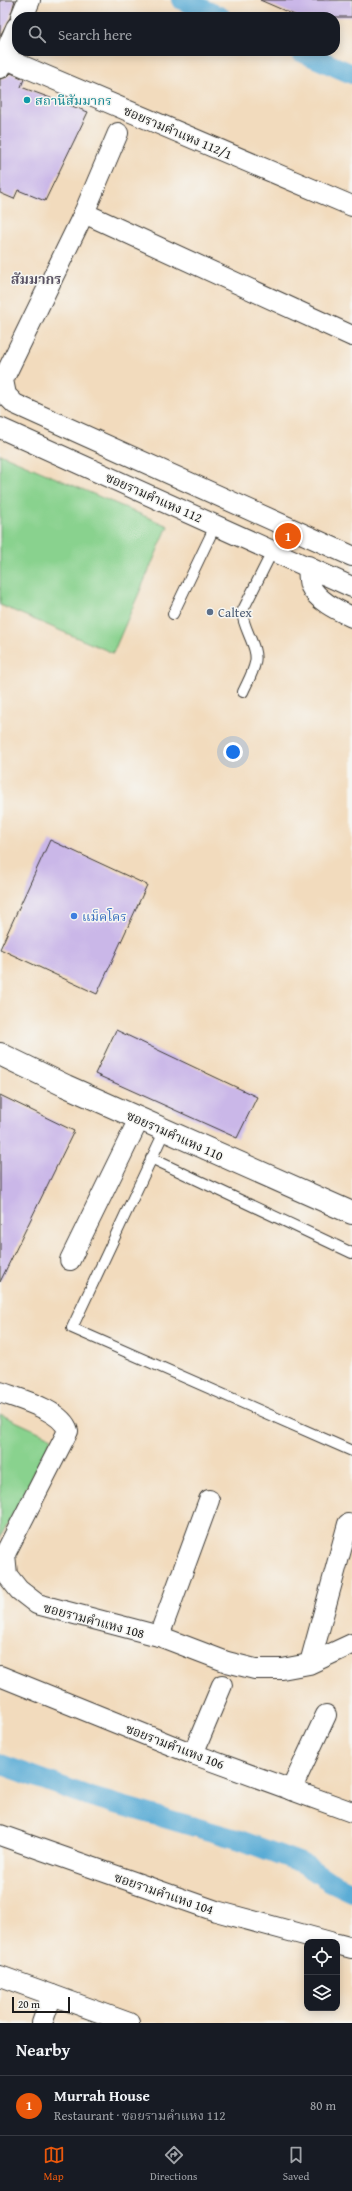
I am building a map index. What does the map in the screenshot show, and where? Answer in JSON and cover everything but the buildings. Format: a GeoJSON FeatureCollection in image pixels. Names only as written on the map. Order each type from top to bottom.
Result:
{"type":"FeatureCollection","features":[{"type":"Feature","properties":{"kind":"street"},"geometry":{"type":"LineString","coordinates":[[24,12],[29,0]]}},
{"type":"Feature","properties":{"kind":"street"},"geometry":{"type":"LineString","coordinates":[[2,62],[12,39]]}},
{"type":"Feature","properties":{"kind":"street","name":"ซอยรามคำแหง 112/1"},"geometry":{"type":"LineString","coordinates":[[2,62],[352,206]]}},
{"type":"Feature","properties":{"kind":"street"},"geometry":{"type":"LineString","coordinates":[[118,133],[84,213],[3,380],[6,395],[15,404],[352,556]]}},
{"type":"Feature","properties":{"kind":"street"},"geometry":{"type":"LineString","coordinates":[[84,213],[352,336]]}},
{"type":"Feature","properties":{"kind":"street","name":"ซอยรามคำแหง 112"},"geometry":{"type":"LineString","coordinates":[[0,428],[308,566],[350,583]]}},
{"type":"Feature","properties":{"kind":"street"},"geometry":{"type":"LineString","coordinates":[[308,566],[310,584],[317,595],[332,607],[352,617]]}},
{"type":"Feature","properties":{"kind":"street","name":"ซอยรามคำแหง 110"},"geometry":{"type":"LineString","coordinates":[[0,1054],[139,1119],[352,1213]]}},
{"type":"Feature","properties":{"kind":"street"},"geometry":{"type":"LineString","coordinates":[[70,1260],[139,1119]]}},
{"type":"Feature","properties":{"kind":"street","name":"ซอยรามคำแหง 108"},"geometry":{"type":"LineString","coordinates":[[0,1392],[51,1413],[66,1425],[68,1431],[5,1554],[7,1575],[19,1590],[37,1604],[159,1636],[227,1662],[255,1669],[282,1669],[310,1663],[352,1644]]}},
{"type":"Feature","properties":{"kind":"street"},"geometry":{"type":"LineString","coordinates":[[159,1636],[208,1500]]}},
{"type":"Feature","properties":{"kind":"street"},"geometry":{"type":"LineString","coordinates":[[310,1663],[348,1524]]}},
{"type":"Feature","properties":{"kind":"street","name":"ซอยรามคําแหง 106"},"geometry":{"type":"LineString","coordinates":[[0,1676],[193,1754],[352,1812]]}},
{"type":"Feature","properties":{"kind":"street"},"geometry":{"type":"LineString","coordinates":[[193,1754],[222,1685]]}},
{"type":"Feature","properties":{"kind":"street"},"geometry":{"type":"LineString","coordinates":[[292,1790],[326,1715]]}},
{"type":"Feature","properties":{"kind":"street","name":"ซอยรามคําแหง 104"},"geometry":{"type":"LineString","coordinates":[[0,1835],[216,1911],[319,1939]]}},
{"type":"Feature","properties":{"kind":"street"},"geometry":{"type":"LineString","coordinates":[[340,1945],[352,1948]]}},
{"type":"Feature","properties":{"kind":"street"},"geometry":{"type":"LineString","coordinates":[[0,1976],[129,2023]]}},
{"type":"Feature","properties":{"kind":"street"},"geometry":{"type":"LineString","coordinates":[[42,2023],[52,1995]]}},
{"type":"Feature","properties":{"kind":"lane"},"geometry":{"type":"LineString","coordinates":[[173,614],[216,524]]}},
{"type":"Feature","properties":{"kind":"lane"},"geometry":{"type":"LineString","coordinates":[[243,692],[256,662],[254,647],[242,623],[242,612],[273,550]]}},
{"type":"Feature","properties":{"kind":"lane"},"geometry":{"type":"LineString","coordinates":[[165,1130],[72,1328],[352,1451]]}},
{"type":"Feature","properties":{"kind":"lane"},"geometry":{"type":"LineString","coordinates":[[151,1158],[352,1253]]}},
{"type":"Feature","properties":{"kind":"green space"},"geometry":{"type":"Polygon","coordinates":[[[0,454],[168,526],[113,653],[0,605],[0,454]]]}},
{"type":"Feature","properties":{"kind":"green space"},"geometry":{"type":"Polygon","coordinates":[[[0,1414],[52,1438],[0,1539],[0,1414]]]}},
{"type":"Feature","properties":{"kind":"waterway"},"geometry":{"type":"LineString","coordinates":[[182,0],[210,12]]}},
{"type":"Feature","properties":{"kind":"waterway"},"geometry":{"type":"LineString","coordinates":[[311,56],[352,74]]}},
{"type":"Feature","properties":{"kind":"waterway"},"geometry":{"type":"LineString","coordinates":[[0,1764],[88,1796],[240,1840],[304,1864],[329,1881],[352,1892]]}},
{"type":"Feature","properties":{"kind":"place","name":"สถานีสัมมากร"},"geometry":{"type":"Point","coordinates":[27,100]}},
{"type":"Feature","properties":{"kind":"place","name":"Murrah House"},"geometry":{"type":"Point","coordinates":[288,536]}},
{"type":"Feature","properties":{"kind":"place","name":"Caltex"},"geometry":{"type":"Point","coordinates":[210,612]}},
{"type":"Feature","properties":{"kind":"place","name":"แม็คโคร"},"geometry":{"type":"Point","coordinates":[74,916]}},
{"type":"Feature","properties":{"kind":"district","name":"สัมมากร"},"geometry":{"type":"Point","coordinates":[36,279]}}]}
